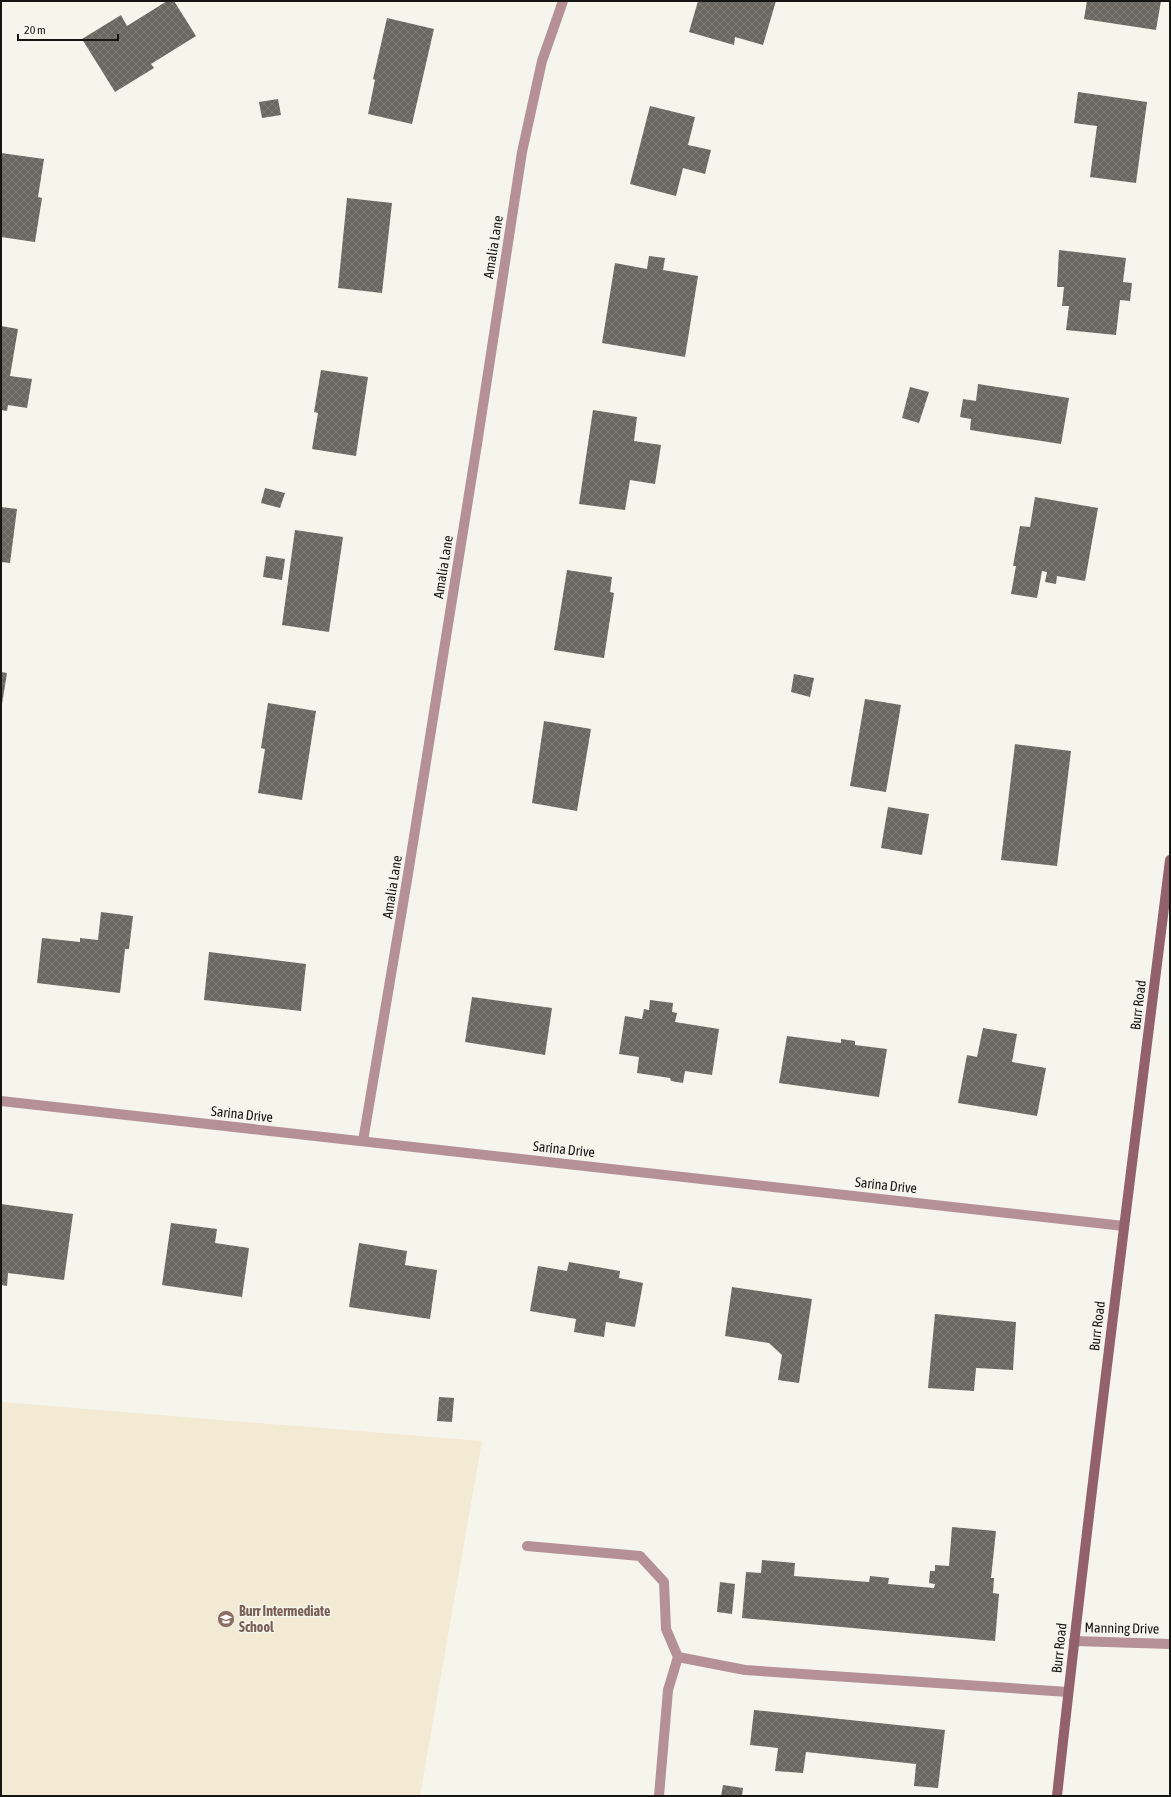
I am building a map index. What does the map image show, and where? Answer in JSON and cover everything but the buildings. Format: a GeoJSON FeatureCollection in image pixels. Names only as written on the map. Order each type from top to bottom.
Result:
{"type":"FeatureCollection","features":[{"type":"Feature","properties":{"kind":"street","name":"Amalia Lane"},"geometry":{"type":"LineString","coordinates":[[363,1141],[445,648],[522,152],[542,61],[563,1]]}},
{"type":"Feature","properties":{"kind":"street","name":"Burr Road"},"geometry":{"type":"LineString","coordinates":[[1057,1796],[1068,1692],[1124,1226],[1170,860]]}},
{"type":"Feature","properties":{"kind":"street","name":"Sarina Drive"},"geometry":{"type":"LineString","coordinates":[[1,1101],[1124,1226]]}},
{"type":"Feature","properties":{"kind":"street"},"geometry":{"type":"LineString","coordinates":[[527,1546],[640,1556],[664,1582],[666,1629],[678,1657],[668,1690],[659,1796]]}},
{"type":"Feature","properties":{"kind":"street","name":"Manning Drive"},"geometry":{"type":"LineString","coordinates":[[1074,1641],[1170,1644]]}},
{"type":"Feature","properties":{"kind":"street"},"geometry":{"type":"LineString","coordinates":[[678,1657],[745,1670],[1068,1692]]}},
{"type":"Feature","properties":{"kind":"shaded area","name":"Burr Intermediate School"},"geometry":{"type":"Polygon","coordinates":[[[1,1402],[482,1441],[420,1796],[1,1796],[1,1402]]]}},
{"type":"Feature","properties":{"kind":"place","name":"Burr Intermediate School"},"geometry":{"type":"Point","coordinates":[226,1619]}}]}
